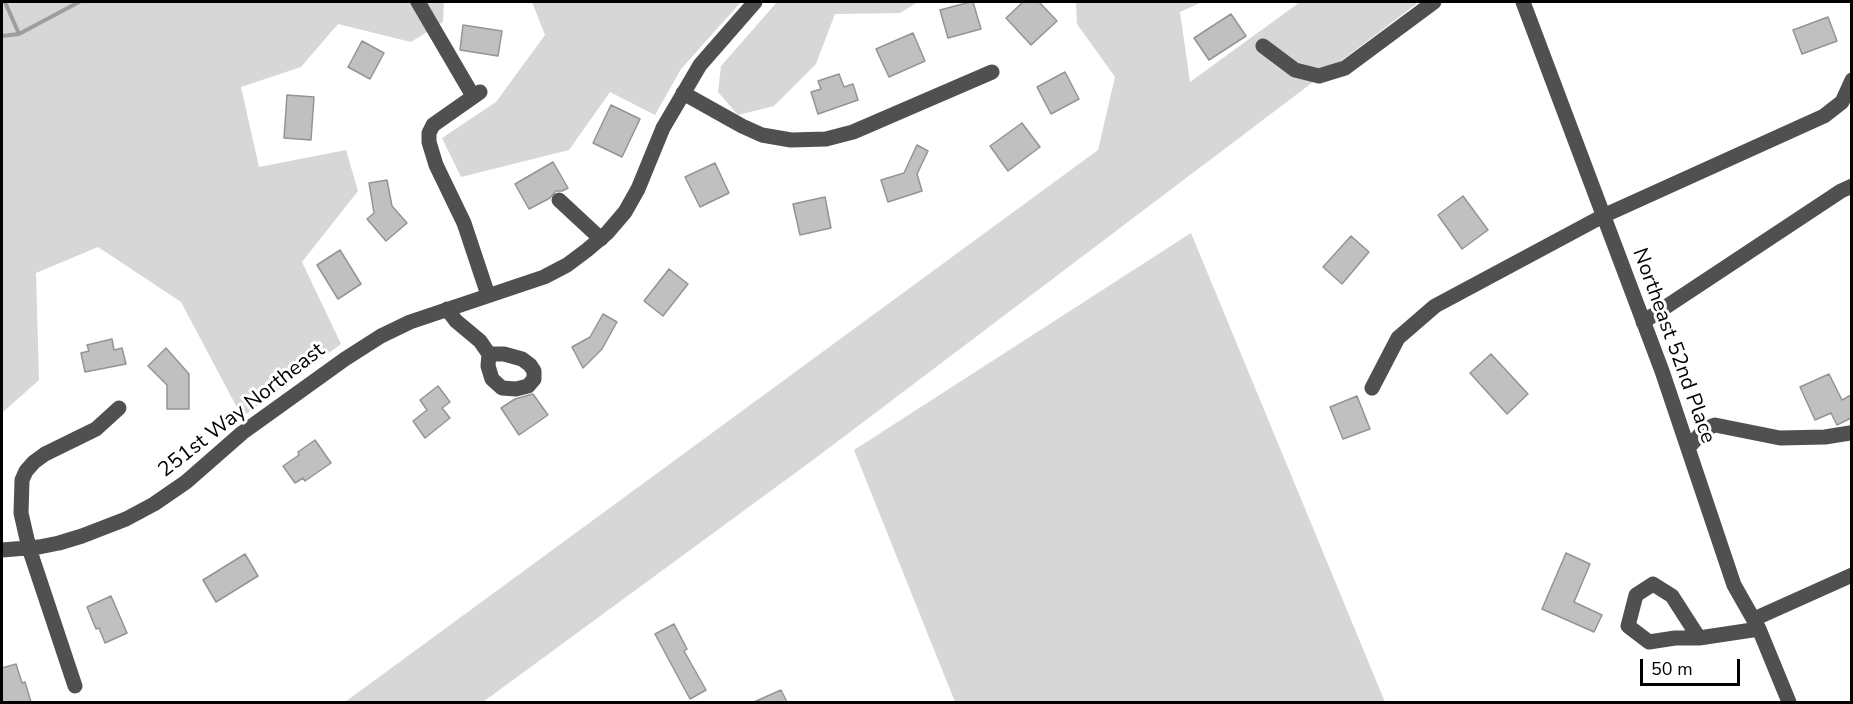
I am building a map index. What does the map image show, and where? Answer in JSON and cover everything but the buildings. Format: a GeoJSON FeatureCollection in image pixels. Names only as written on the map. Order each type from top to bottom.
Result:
{"type":"FeatureCollection","features":[{"type":"Feature","properties":{"kind":"street"},"geometry":{"type":"LineString","coordinates":[[418,2],[476,94],[433,125],[429,133],[429,142],[436,165],[464,223],[488,295]]}},
{"type":"Feature","properties":{"kind":"street","name":"251st Way Northeast"},"geometry":{"type":"LineString","coordinates":[[2,550],[28,548],[82,536],[126,519],[154,504],[186,482],[242,433],[345,358],[381,336],[410,322],[544,277],[567,265],[601,239],[625,212],[638,189],[663,128],[700,65],[755,2]]}},
{"type":"Feature","properties":{"kind":"street"},"geometry":{"type":"LineString","coordinates":[[1263,46],[1295,70],[1319,76],[1345,68],[1434,2]]}},
{"type":"Feature","properties":{"kind":"street","name":"Northeast 52nd Place"},"geometry":{"type":"LineString","coordinates":[[1523,2],[1643,322],[1734,585],[1756,624],[1790,702]]}},
{"type":"Feature","properties":{"kind":"street"},"geometry":{"type":"LineString","coordinates":[[683,93],[762,135],[792,140],[826,139],[853,132],[992,72]]}},
{"type":"Feature","properties":{"kind":"street"},"geometry":{"type":"LineString","coordinates":[[1372,388],[1398,338],[1435,306],[1603,216],[1824,116],[1842,102],[1851,80]]}},
{"type":"Feature","properties":{"kind":"street"},"geometry":{"type":"LineString","coordinates":[[1643,322],[1851,186]]}},
{"type":"Feature","properties":{"kind":"street"},"geometry":{"type":"LineString","coordinates":[[559,200],[601,239]]}},
{"type":"Feature","properties":{"kind":"street"},"geometry":{"type":"LineString","coordinates":[[447,309],[456,321],[480,341],[489,354]]}},
{"type":"Feature","properties":{"kind":"street"},"geometry":{"type":"LineString","coordinates":[[75,686],[28,548],[21,513],[22,480],[34,462],[45,454],[96,429],[119,408]]}},
{"type":"Feature","properties":{"kind":"street"},"geometry":{"type":"LineString","coordinates":[[1688,448],[1705,429],[1715,425],[1780,438],[1825,437],[1850,433]]}},
{"type":"Feature","properties":{"kind":"street"},"geometry":{"type":"LineString","coordinates":[[1699,638],[1672,596],[1653,584],[1636,595],[1628,626],[1649,642],[1675,638],[1699,638],[1756,624],[1851,575]]}},
{"type":"Feature","properties":{"kind":"shaded area"},"geometry":{"type":"Polygon","coordinates":[[[2,2],[444,2],[443,22],[411,42],[338,24],[301,67],[241,87],[259,167],[346,150],[358,191],[302,262],[341,344],[242,417],[181,302],[98,247],[36,273],[39,380],[2,413],[2,2]]]}},
{"type":"Feature","properties":{"kind":"shaded area"},"geometry":{"type":"Polygon","coordinates":[[[532,2],[741,2],[681,69],[655,115],[610,92],[569,150],[461,177],[442,138],[496,102],[545,35],[532,2]]]}},
{"type":"Feature","properties":{"kind":"shaded area"},"geometry":{"type":"Polygon","coordinates":[[[777,2],[918,2],[900,13],[835,14],[816,64],[774,106],[738,115],[718,92],[721,66],[777,2]]]}},
{"type":"Feature","properties":{"kind":"shaded area"},"geometry":{"type":"Polygon","coordinates":[[[1076,2],[1202,2],[1180,12],[1190,82],[1300,2],[1419,2],[817,457],[483,702],[345,702],[1098,150],[1115,77],[1077,24],[1076,2]]]}},
{"type":"Feature","properties":{"kind":"shaded area"},"geometry":{"type":"Polygon","coordinates":[[[1191,233],[1385,702],[955,702],[854,450],[1191,233]]]}},
{"type":"Feature","properties":{"kind":"waterway"},"geometry":{"type":"LineString","coordinates":[[5,2],[19,34]]}},
{"type":"Feature","properties":{"kind":"waterway"},"geometry":{"type":"LineString","coordinates":[[2,36],[19,34],[79,2]]}}]}
